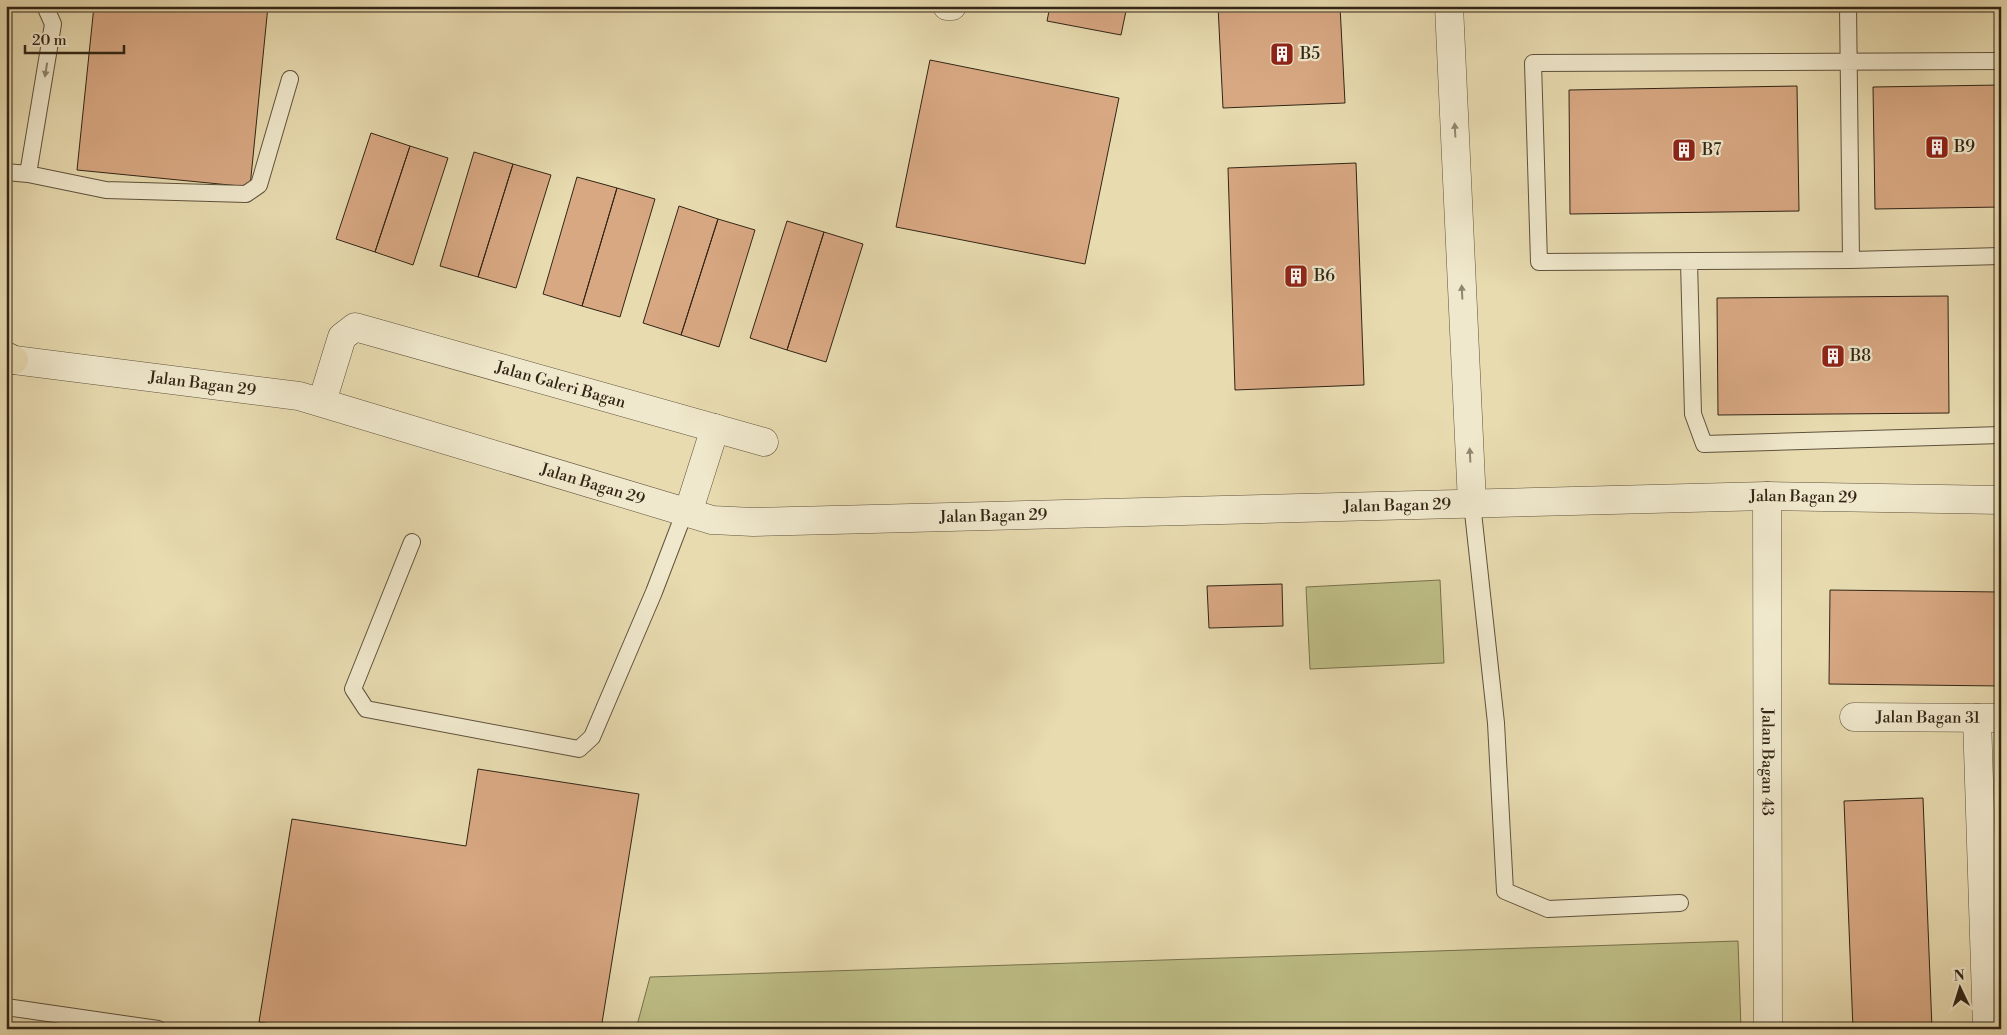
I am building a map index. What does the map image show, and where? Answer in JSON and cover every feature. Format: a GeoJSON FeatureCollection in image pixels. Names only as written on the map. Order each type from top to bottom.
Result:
{"type":"FeatureCollection","features":[{"type":"Feature","properties":{"kind":"street"},"geometry":{"type":"LineString","coordinates":[[947,6],[952,6]]}},
{"type":"Feature","properties":{"kind":"street"},"geometry":{"type":"LineString","coordinates":[[1449,6],[1472,503]]}},
{"type":"Feature","properties":{"kind":"street","name":"Jalan Galeri Bagan"},"geometry":{"type":"LineString","coordinates":[[322,402],[342,337],[355,327],[764,442]]}},
{"type":"Feature","properties":{"kind":"street","name":"Jalan Bagan 29"},"geometry":{"type":"LineString","coordinates":[[8,359],[278,392],[322,402],[712,520],[753,522],[1767,496],[2001,500]]}},
{"type":"Feature","properties":{"kind":"street"},"geometry":{"type":"LineString","coordinates":[[686,512],[715,428]]}},
{"type":"Feature","properties":{"kind":"street","name":"Jalan Bagan 43"},"geometry":{"type":"LineString","coordinates":[[1767,496],[1768,1029]]}},
{"type":"Feature","properties":{"kind":"street","name":"Jalan Bagan 31"},"geometry":{"type":"LineString","coordinates":[[1854,717],[1989,718]]}},
{"type":"Feature","properties":{"kind":"street"},"geometry":{"type":"LineString","coordinates":[[1987,1029],[1989,718]]}},
{"type":"Feature","properties":{"kind":"lane"},"geometry":{"type":"LineString","coordinates":[[28,174],[53,24],[45,6]]}},
{"type":"Feature","properties":{"kind":"lane"},"geometry":{"type":"LineString","coordinates":[[1848,6],[1850,260]]}},
{"type":"Feature","properties":{"kind":"lane"},"geometry":{"type":"LineString","coordinates":[[2001,60],[1533,63],[1539,262],[1850,260],[2001,256]]}},
{"type":"Feature","properties":{"kind":"lane"},"geometry":{"type":"LineString","coordinates":[[6,172],[28,174],[106,190],[246,194],[259,185],[290,79]]}},
{"type":"Feature","properties":{"kind":"lane"},"geometry":{"type":"LineString","coordinates":[[1689,262],[1693,414],[1704,444],[2001,435]]}},
{"type":"Feature","properties":{"kind":"lane"},"geometry":{"type":"LineString","coordinates":[[1472,503],[1496,723],[1505,891],[1548,909],[1680,904]]}},
{"type":"Feature","properties":{"kind":"lane"},"geometry":{"type":"LineString","coordinates":[[412,542],[353,690],[366,709],[580,750],[592,737],[686,512]]}},
{"type":"Feature","properties":{"kind":"lane"},"geometry":{"type":"LineString","coordinates":[[6,1007],[156,1029]]}},
{"type":"Feature","properties":{"kind":"green space"},"geometry":{"type":"Polygon","coordinates":[[[1440,580],[1444,663],[1310,669],[1306,587],[1440,580]]]}},
{"type":"Feature","properties":{"kind":"green space"},"geometry":{"type":"Polygon","coordinates":[[[1738,941],[1741,1029],[636,1029],[650,977],[1738,941]]]}},
{"type":"Feature","properties":{"kind":"building"},"geometry":{"type":"Polygon","coordinates":[[[94,6],[268,6],[250,187],[77,170],[94,6]]]}},
{"type":"Feature","properties":{"kind":"building"},"geometry":{"type":"Polygon","coordinates":[[[1050,6],[1127,6],[1121,35],[1047,21],[1050,6]]]}},
{"type":"Feature","properties":{"kind":"building","name":"B5"},"geometry":{"type":"Polygon","coordinates":[[[1218,6],[1340,6],[1345,103],[1223,108],[1218,6]]]}},
{"type":"Feature","properties":{"kind":"building"},"geometry":{"type":"Polygon","coordinates":[[[930,60],[1119,98],[1085,264],[896,227],[930,60]]]}},
{"type":"Feature","properties":{"kind":"building","name":"B9"},"geometry":{"type":"Polygon","coordinates":[[[2001,85],[2001,207],[1875,209],[1873,87],[2001,85]]]}},
{"type":"Feature","properties":{"kind":"building","name":"B7"},"geometry":{"type":"Polygon","coordinates":[[[1797,86],[1799,211],[1570,214],[1569,90],[1797,86]]]}},
{"type":"Feature","properties":{"kind":"building"},"geometry":{"type":"Polygon","coordinates":[[[371,133],[410,146],[375,252],[336,239],[371,133]]]}},
{"type":"Feature","properties":{"kind":"building"},"geometry":{"type":"Polygon","coordinates":[[[410,146],[448,158],[413,265],[375,252],[410,146]]]}},
{"type":"Feature","properties":{"kind":"building"},"geometry":{"type":"Polygon","coordinates":[[[474,152],[513,164],[478,277],[440,266],[474,152]]]}},
{"type":"Feature","properties":{"kind":"building","name":"B6"},"geometry":{"type":"Polygon","coordinates":[[[1356,163],[1364,385],[1235,390],[1228,168],[1356,163]]]}},
{"type":"Feature","properties":{"kind":"building"},"geometry":{"type":"Polygon","coordinates":[[[513,164],[551,175],[516,288],[478,277],[513,164]]]}},
{"type":"Feature","properties":{"kind":"building"},"geometry":{"type":"Polygon","coordinates":[[[577,177],[617,188],[582,306],[543,294],[577,177]]]}},
{"type":"Feature","properties":{"kind":"building"},"geometry":{"type":"Polygon","coordinates":[[[617,188],[655,199],[620,317],[582,306],[617,188]]]}},
{"type":"Feature","properties":{"kind":"building"},"geometry":{"type":"Polygon","coordinates":[[[679,206],[718,219],[681,335],[643,323],[679,206]]]}},
{"type":"Feature","properties":{"kind":"building"},"geometry":{"type":"Polygon","coordinates":[[[718,219],[755,230],[719,347],[681,335],[718,219]]]}},
{"type":"Feature","properties":{"kind":"building"},"geometry":{"type":"Polygon","coordinates":[[[787,221],[824,232],[787,350],[750,338],[787,221]]]}},
{"type":"Feature","properties":{"kind":"building"},"geometry":{"type":"Polygon","coordinates":[[[824,232],[863,244],[826,362],[787,350],[824,232]]]}},
{"type":"Feature","properties":{"kind":"building","name":"B8"},"geometry":{"type":"Polygon","coordinates":[[[1948,296],[1949,413],[1718,415],[1717,298],[1948,296]]]}},
{"type":"Feature","properties":{"kind":"building"},"geometry":{"type":"Polygon","coordinates":[[[1282,584],[1283,626],[1209,628],[1207,586],[1282,584]]]}},
{"type":"Feature","properties":{"kind":"building"},"geometry":{"type":"Polygon","coordinates":[[[1830,590],[2001,592],[2001,686],[1829,684],[1830,590]]]}},
{"type":"Feature","properties":{"kind":"building"},"geometry":{"type":"Polygon","coordinates":[[[478,769],[639,794],[601,1029],[302,1029],[259,1022],[292,819],[466,846],[478,769]]]}},
{"type":"Feature","properties":{"kind":"building"},"geometry":{"type":"Polygon","coordinates":[[[1923,798],[1932,1029],[1853,1029],[1844,801],[1923,798]]]}},
{"type":"Feature","properties":{"kind":"place","name":"B5"},"geometry":{"type":"Point","coordinates":[1282,54]}},
{"type":"Feature","properties":{"kind":"place","name":"B9"},"geometry":{"type":"Point","coordinates":[1937,147]}},
{"type":"Feature","properties":{"kind":"place","name":"B7"},"geometry":{"type":"Point","coordinates":[1684,150]}},
{"type":"Feature","properties":{"kind":"place","name":"B6"},"geometry":{"type":"Point","coordinates":[1296,276]}},
{"type":"Feature","properties":{"kind":"place","name":"B8"},"geometry":{"type":"Point","coordinates":[1833,356]}}]}
